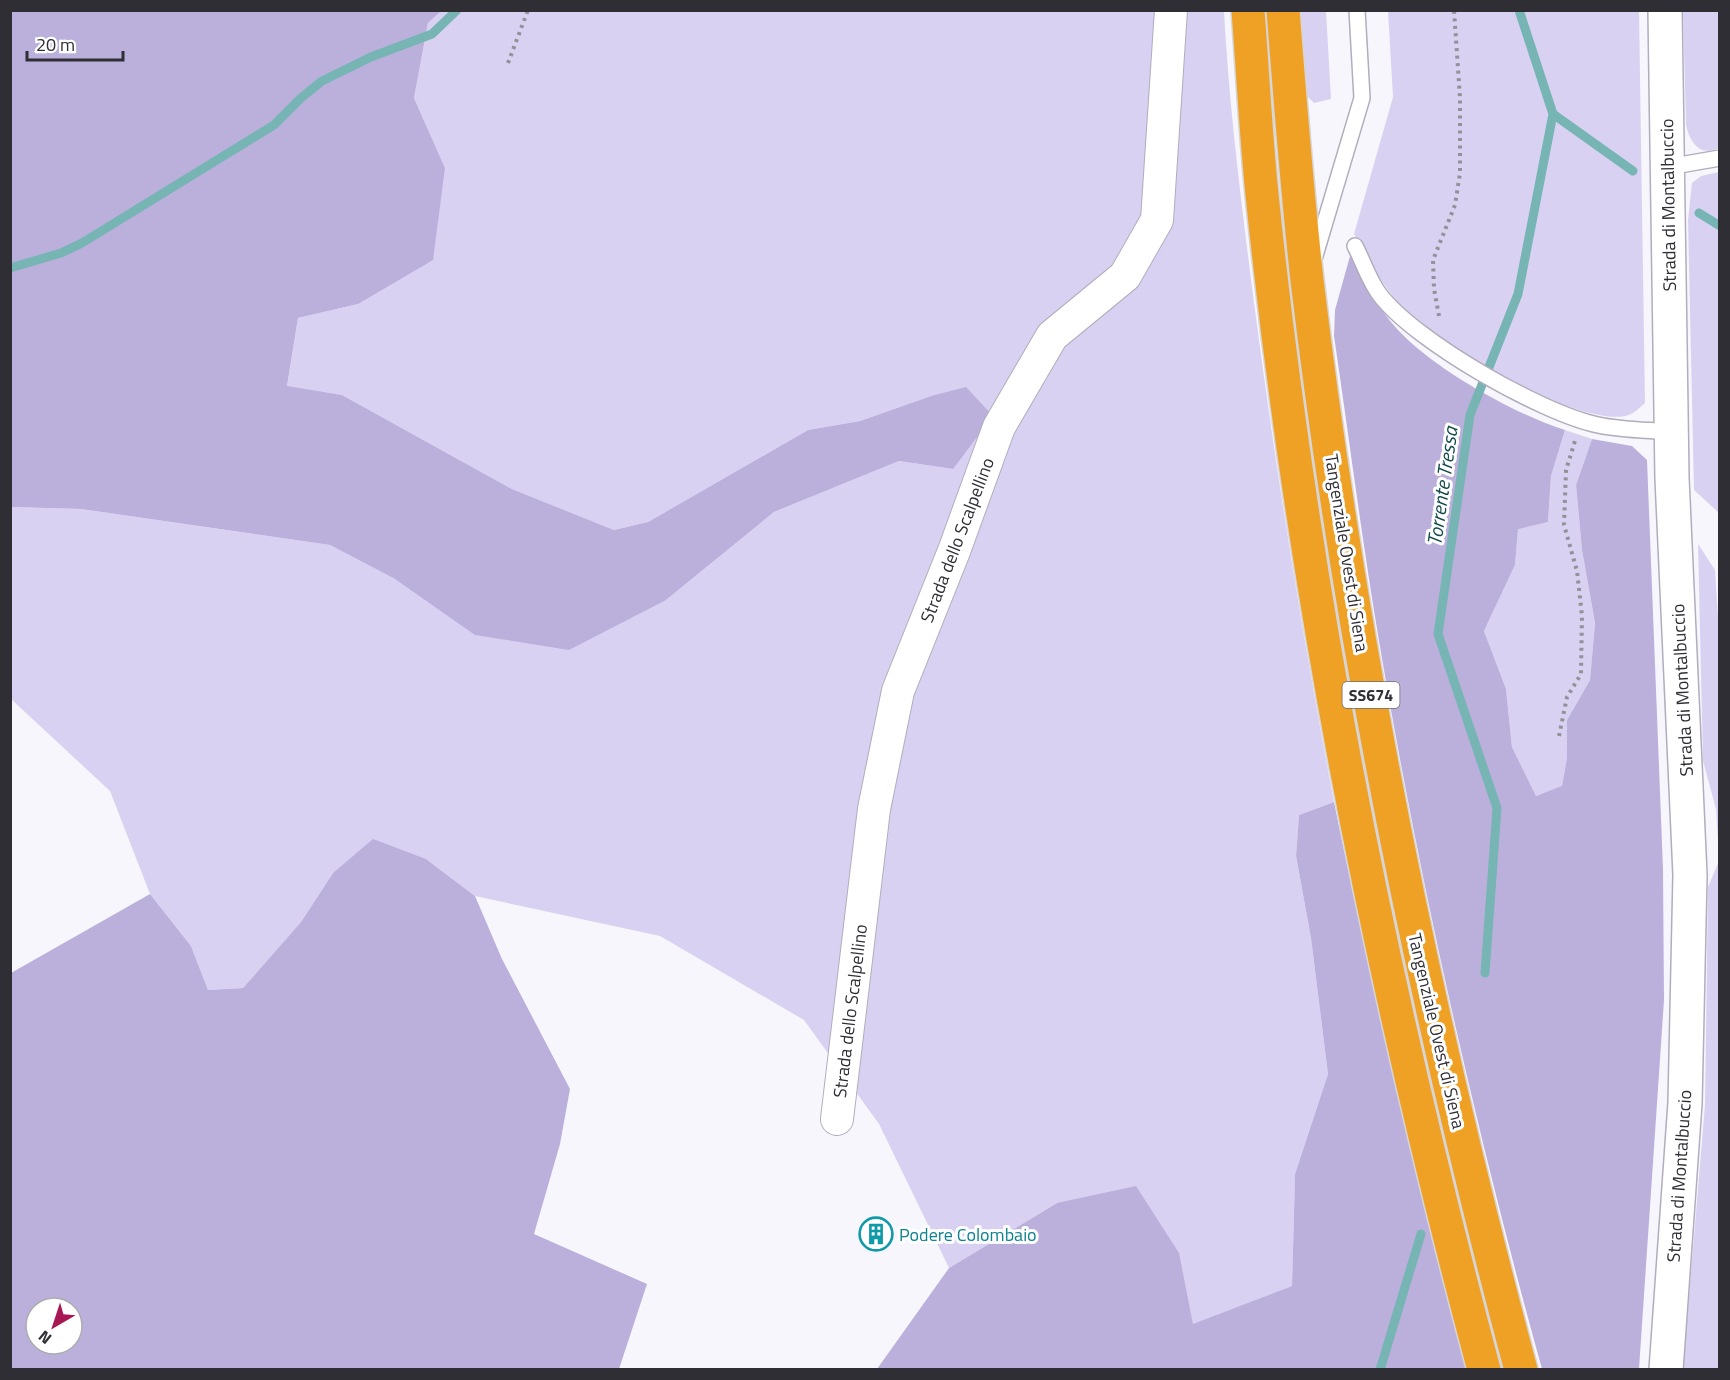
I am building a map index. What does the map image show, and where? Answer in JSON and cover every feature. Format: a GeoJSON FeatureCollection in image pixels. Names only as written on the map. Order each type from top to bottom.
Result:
{"type":"FeatureCollection","features":[{"type":"Feature","properties":{"kind":"highway","name":"Tangenziale Ovest di Siena"},"geometry":{"type":"LineString","coordinates":[[1248,10],[1263,203],[1286,387],[1319,616],[1373,904],[1452,1248],[1484,1370]]}},
{"type":"Feature","properties":{"kind":"highway","name":"Tangenziale Ovest di Siena"},"geometry":{"type":"LineString","coordinates":[[1283,10],[1308,282],[1357,615],[1412,915],[1471,1182],[1521,1370]]}},
{"type":"Feature","properties":{"kind":"street","name":"Strada dello Scalpellino"},"geometry":{"type":"LineString","coordinates":[[837,1119],[874,809],[898,691],[954,551],[999,427],[1052,336],[1125,276],[1157,220],[1171,10]]}},
{"type":"Feature","properties":{"kind":"street","name":"Strada di Montalbuccio"},"geometry":{"type":"LineString","coordinates":[[1665,10],[1671,432],[1690,875],[1685,1103],[1666,1370]]}},
{"type":"Feature","properties":{"kind":"lane"},"geometry":{"type":"LineString","coordinates":[[1308,282],[1362,98],[1357,10]]}},
{"type":"Feature","properties":{"kind":"lane"},"geometry":{"type":"LineString","coordinates":[[1668,167],[1708,162],[1719,158]]}},
{"type":"Feature","properties":{"kind":"lane"},"geometry":{"type":"LineString","coordinates":[[1355,246],[1380,295],[1435,343],[1456,357],[1554,411],[1599,425],[1671,432]]}},
{"type":"Feature","properties":{"kind":"path"},"geometry":{"type":"LineString","coordinates":[[508,63],[528,10]]}},
{"type":"Feature","properties":{"kind":"path"},"geometry":{"type":"LineString","coordinates":[[1435,343],[1439,319],[1434,289],[1433,260],[1455,205],[1460,173],[1460,98],[1454,10]]}},
{"type":"Feature","properties":{"kind":"path"},"geometry":{"type":"LineString","coordinates":[[1559,736],[1567,697],[1581,674],[1582,616],[1577,571],[1564,525],[1566,470],[1581,420]]}},
{"type":"Feature","properties":{"kind":"shaded area"},"geometry":{"type":"Polygon","coordinates":[[[441,10],[1224,11],[1236,153],[1261,359],[1290,549],[1334,802],[1299,815],[1296,856],[1311,938],[1328,1074],[1295,1174],[1292,1286],[1193,1325],[1178,1253],[1057,1203],[949,1268],[879,1124],[804,1020],[660,936],[475,896],[426,859],[333,873],[301,922],[243,988],[208,990],[191,946],[150,894],[110,791],[11,699],[10,507],[81,509],[330,545],[395,579],[666,600],[774,512],[899,461],[953,469],[931,396],[860,421],[808,430],[648,522],[614,530],[512,489],[342,395],[287,387],[298,318],[358,304],[445,168],[414,98],[428,23],[441,10]]]}},
{"type":"Feature","properties":{"kind":"shaded area"},"geometry":{"type":"Polygon","coordinates":[[[11,11],[441,11],[428,23],[414,98],[445,168],[433,260],[358,304],[298,318],[287,386],[342,395],[512,489],[614,530],[648,522],[808,430],[860,421],[931,396],[966,387],[993,416],[953,469],[899,461],[774,512],[666,600],[569,650],[475,635],[395,579],[330,545],[81,509],[11,507],[11,11]]]}},
{"type":"Feature","properties":{"kind":"shaded area"},"geometry":{"type":"Polygon","coordinates":[[[1300,11],[1326,11],[1331,99],[1314,103],[1306,95],[1300,11]]]}},
{"type":"Feature","properties":{"kind":"shaded area"},"geometry":{"type":"Polygon","coordinates":[[[1388,11],[1639,11],[1645,403],[1633,413],[1612,417],[1585,412],[1554,401],[1489,369],[1418,322],[1389,292],[1375,270],[1354,234],[1393,97],[1388,11]]]}},
{"type":"Feature","properties":{"kind":"shaded area"},"geometry":{"type":"Polygon","coordinates":[[[1683,11],[1719,11],[1719,148],[1712,150],[1706,151],[1697,147],[1686,125],[1683,11]]]}},
{"type":"Feature","properties":{"kind":"shaded area"},"geometry":{"type":"Polygon","coordinates":[[[1720,172],[1719,513],[1694,490],[1688,220],[1692,183],[1701,176],[1720,172]]]}},
{"type":"Feature","properties":{"kind":"shaded area"},"geometry":{"type":"Polygon","coordinates":[[[1350,256],[1382,311],[1398,330],[1422,352],[1461,379],[1504,404],[1565,430],[1551,476],[1548,522],[1518,529],[1515,565],[1484,631],[1506,689],[1512,747],[1536,796],[1562,786],[1567,758],[1567,720],[1590,680],[1595,623],[1582,550],[1576,485],[1592,439],[1632,446],[1647,460],[1663,869],[1664,1000],[1639,1369],[1542,1369],[1494,1189],[1451,1007],[1412,824],[1361,527],[1334,336],[1335,310],[1350,256]]]}},
{"type":"Feature","properties":{"kind":"shaded area"},"geometry":{"type":"Polygon","coordinates":[[[1565,430],[1592,439],[1576,485],[1582,550],[1595,623],[1590,680],[1567,720],[1567,758],[1562,787],[1536,796],[1512,747],[1506,689],[1484,631],[1515,565],[1518,528],[1548,522],[1551,476],[1565,430]]]}},
{"type":"Feature","properties":{"kind":"shaded area"},"geometry":{"type":"Polygon","coordinates":[[[1698,544],[1715,570],[1720,650],[1719,856],[1716,809],[1703,761],[1698,544]]]}},
{"type":"Feature","properties":{"kind":"shaded area"},"geometry":{"type":"Polygon","coordinates":[[[1334,802],[1396,1087],[1429,1228],[1466,1369],[877,1369],[949,1268],[1057,1203],[1136,1186],[1179,1253],[1193,1324],[1292,1286],[1295,1174],[1328,1074],[1311,938],[1296,856],[1299,815],[1334,802]]]}},
{"type":"Feature","properties":{"kind":"shaded area"},"geometry":{"type":"Polygon","coordinates":[[[373,839],[426,859],[475,896],[502,959],[570,1089],[560,1144],[534,1234],[647,1284],[619,1369],[11,1369],[11,973],[150,894],[191,946],[208,990],[243,988],[301,922],[333,873],[373,839]]]}},
{"type":"Feature","properties":{"kind":"shaded area"},"geometry":{"type":"Polygon","coordinates":[[[1719,861],[1719,1369],[1683,1369],[1705,1104],[1708,887],[1719,861]]]}},
{"type":"Feature","properties":{"kind":"waterway"},"geometry":{"type":"LineString","coordinates":[[10,268],[61,253],[82,243],[274,125],[322,81],[371,57],[432,34],[457,10]]}},
{"type":"Feature","properties":{"kind":"waterway","name":"Torrente Tressa"},"geometry":{"type":"LineString","coordinates":[[1485,973],[1497,808],[1438,634],[1470,415],[1518,294],[1553,114],[1519,10]]}},
{"type":"Feature","properties":{"kind":"waterway"},"geometry":{"type":"LineString","coordinates":[[1553,114],[1633,171]]}},
{"type":"Feature","properties":{"kind":"waterway"},"geometry":{"type":"LineString","coordinates":[[1699,213],[1720,226]]}},
{"type":"Feature","properties":{"kind":"waterway","name":"Torrente Tressa"},"geometry":{"type":"LineString","coordinates":[[1380,1370],[1421,1234]]}},
{"type":"Feature","properties":{"kind":"place","name":"Podere Colombaio"},"geometry":{"type":"Point","coordinates":[876,1234]}}]}
